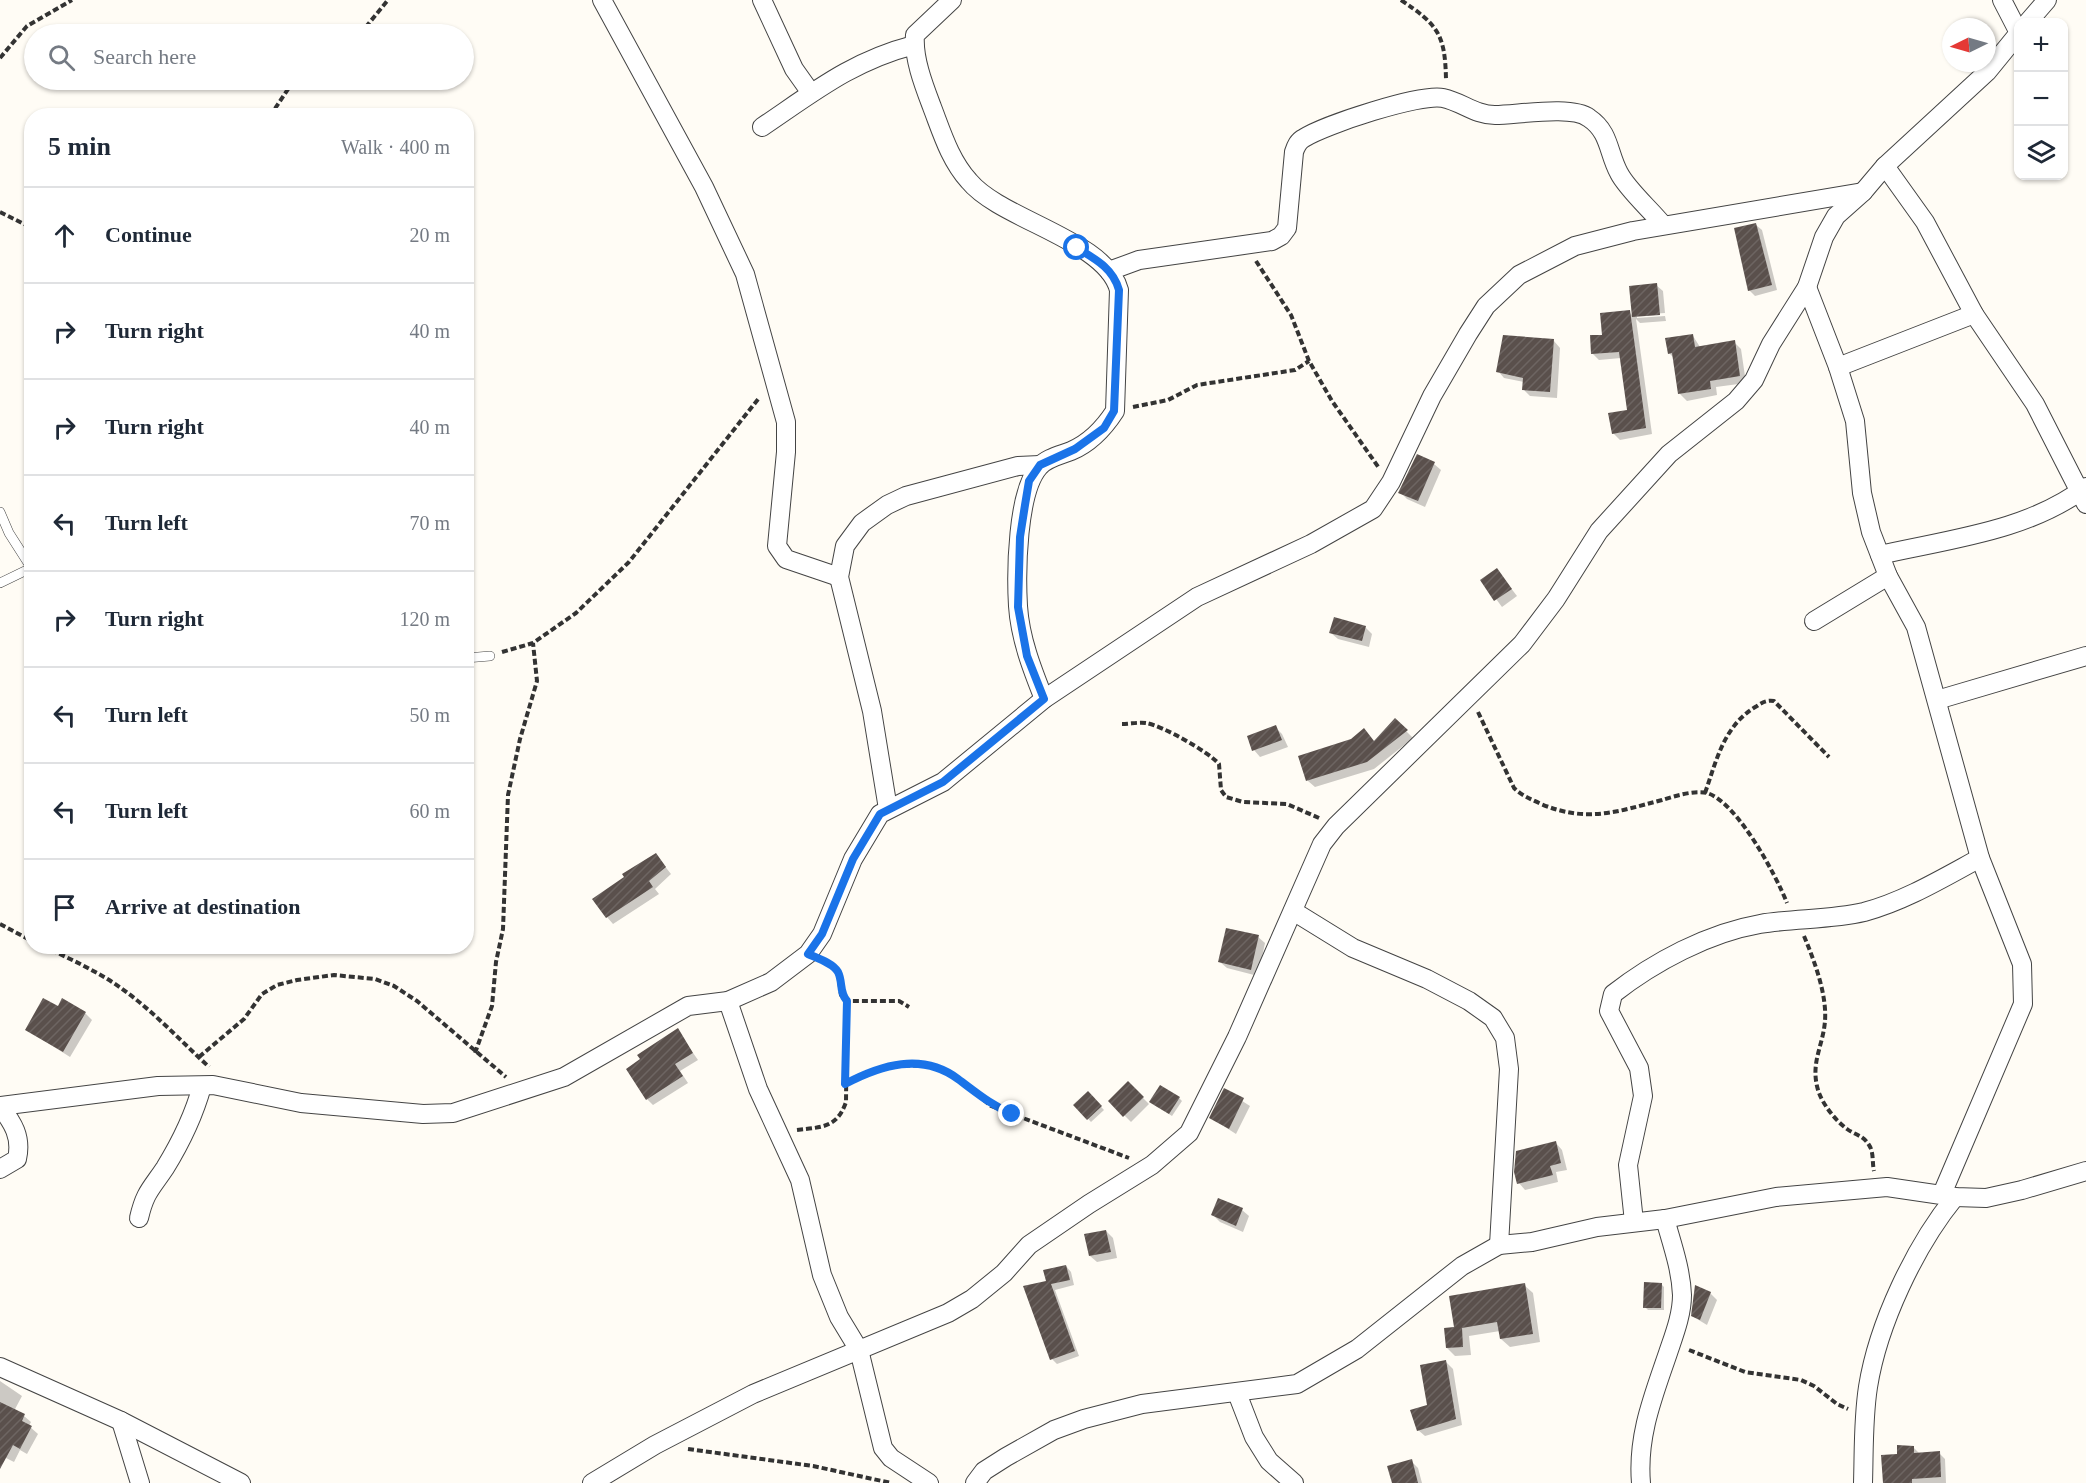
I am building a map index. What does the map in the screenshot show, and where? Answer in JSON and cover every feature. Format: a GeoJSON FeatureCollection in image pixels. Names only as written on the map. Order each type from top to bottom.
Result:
{"type":"FeatureCollection","features":[{"type":"Feature","properties":{"kind":"street"},"geometry":{"type":"LineString","coordinates":[[602,0],[704,187],[745,274],[786,422],[786,452],[777,546],[786,558],[838,577]]}},
{"type":"Feature","properties":{"kind":"street"},"geometry":{"type":"LineString","coordinates":[[762,0],[794,69],[811,93]]}},
{"type":"Feature","properties":{"kind":"street"},"geometry":{"type":"LineString","coordinates":[[888,809],[872,711],[838,577],[845,546],[862,522],[887,505],[932,488],[1017,466],[1040,465],[1075,449],[1104,428],[1114,411],[1119,290],[1116,278],[1041,224],[985,196],[969,182],[948,148],[927,94],[914,45],[915,36],[924,25],[952,0]]}},
{"type":"Feature","properties":{"kind":"street"},"geometry":{"type":"LineString","coordinates":[[2002,0],[2014,23]]}},
{"type":"Feature","properties":{"kind":"street"},"geometry":{"type":"LineString","coordinates":[[2031,18],[2047,0]]}},
{"type":"Feature","properties":{"kind":"street"},"geometry":{"type":"LineString","coordinates":[[592,1483],[655,1445],[753,1394],[948,1313],[972,1299],[1004,1273],[1029,1245],[1152,1165],[1189,1133],[1237,1037],[1322,844],[1336,826],[1521,644],[1556,599],[1599,531],[1661,462],[1736,401],[1754,380],[1771,344],[1807,287],[1824,237],[1836,216],[1863,192],[1885,166],[1987,72],[2014,38]]}},
{"type":"Feature","properties":{"kind":"street"},"geometry":{"type":"LineString","coordinates":[[762,127],[845,70],[886,52],[914,45]]}},
{"type":"Feature","properties":{"kind":"street"},"geometry":{"type":"LineString","coordinates":[[1109,271],[1139,260],[1272,241],[1281,236],[1287,228],[1294,152],[1298,143],[1304,137],[1417,99],[1443,98],[1483,114],[1570,112],[1587,116],[1602,129],[1609,141],[1619,175],[1663,225]]}},
{"type":"Feature","properties":{"kind":"street"},"geometry":{"type":"LineString","coordinates":[[1880,555],[2050,512],[2084,494],[2035,404],[1974,314],[1925,222],[1885,166]]}},
{"type":"Feature","properties":{"kind":"street"},"geometry":{"type":"LineString","coordinates":[[0,1169],[17,1159],[20,1145],[15,1126],[0,1106],[158,1086],[202,1086],[231,1088],[301,1103],[423,1114],[453,1113],[564,1077],[688,1006],[728,1001],[771,982],[808,954],[822,934],[853,859],[874,822],[888,809],[918,797],[943,782],[1044,699],[1197,597],[1354,522],[1373,509],[1391,482],[1432,396],[1486,306],[1519,275],[1575,246],[1663,225],[1863,192]]}},
{"type":"Feature","properties":{"kind":"street"},"geometry":{"type":"LineString","coordinates":[[1807,287],[1838,367],[1855,421],[1862,493],[1870,532],[1888,576],[1916,627],[1980,858],[2022,964],[2023,1004],[1949,1195],[1891,1312],[1875,1358],[1865,1415],[1863,1483]]}},
{"type":"Feature","properties":{"kind":"street"},"geometry":{"type":"LineString","coordinates":[[1838,367],[1974,314]]}},
{"type":"Feature","properties":{"kind":"street"},"geometry":{"type":"LineString","coordinates":[[1040,465],[1029,481],[1020,537],[1018,607],[1027,656],[1044,699]]}},
{"type":"Feature","properties":{"kind":"street"},"geometry":{"type":"LineString","coordinates":[[1814,621],[1888,576]]}},
{"type":"Feature","properties":{"kind":"street"},"geometry":{"type":"LineString","coordinates":[[1937,700],[2086,656]]}},
{"type":"Feature","properties":{"kind":"street"},"geometry":{"type":"LineString","coordinates":[[1635,1222],[1628,1165],[1643,1096],[1638,1068],[1609,1011],[1612,994],[1640,975],[1702,942],[1739,929],[1794,920],[1836,917],[1882,906],[1980,858]]}},
{"type":"Feature","properties":{"kind":"street"},"geometry":{"type":"LineString","coordinates":[[1293,910],[1353,948],[1427,979],[1469,1001],[1493,1018],[1505,1038],[1509,1069],[1499,1245]]}},
{"type":"Feature","properties":{"kind":"street"},"geometry":{"type":"LineString","coordinates":[[728,1001],[758,1089],[800,1180],[828,1294],[858,1350],[883,1448],[891,1458],[929,1483]]}},
{"type":"Feature","properties":{"kind":"street"},"geometry":{"type":"LineString","coordinates":[[139,1218],[144,1196],[164,1168],[194,1116],[202,1086]]}},
{"type":"Feature","properties":{"kind":"street"},"geometry":{"type":"LineString","coordinates":[[975,1483],[984,1471],[1006,1457],[1054,1430],[1084,1419],[1142,1404],[1298,1384],[1356,1349],[1462,1266],[1499,1245],[1532,1242],[1635,1222],[1665,1219],[1776,1197],[1887,1187],[1949,1195],[1995,1196],[2086,1171]]}},
{"type":"Feature","properties":{"kind":"street"},"geometry":{"type":"LineString","coordinates":[[1641,1483],[1640,1443],[1671,1343],[1682,1296],[1679,1272],[1665,1219]]}},
{"type":"Feature","properties":{"kind":"street"},"geometry":{"type":"LineString","coordinates":[[0,1367],[121,1421],[241,1483]]}},
{"type":"Feature","properties":{"kind":"street"},"geometry":{"type":"LineString","coordinates":[[1237,1393],[1254,1437],[1269,1461],[1294,1483]]}},
{"type":"Feature","properties":{"kind":"street"},"geometry":{"type":"LineString","coordinates":[[121,1421],[140,1483]]}},
{"type":"Feature","properties":{"kind":"lane"},"geometry":{"type":"LineString","coordinates":[[0,512],[9,533],[24,557]]}},
{"type":"Feature","properties":{"kind":"lane"},"geometry":{"type":"LineString","coordinates":[[0,583],[24,571]]}},
{"type":"Feature","properties":{"kind":"lane"},"geometry":{"type":"LineString","coordinates":[[474,657],[490,656]]}},
{"type":"Feature","properties":{"kind":"path"},"geometry":{"type":"LineString","coordinates":[[30,24],[72,0]]}},
{"type":"Feature","properties":{"kind":"path"},"geometry":{"type":"LineString","coordinates":[[368,24],[388,0]]}},
{"type":"Feature","properties":{"kind":"path"},"geometry":{"type":"LineString","coordinates":[[1401,0],[1433,23],[1438,33],[1446,66],[1443,98]]}},
{"type":"Feature","properties":{"kind":"path"},"geometry":{"type":"LineString","coordinates":[[0,58],[24,30]]}},
{"type":"Feature","properties":{"kind":"path"},"geometry":{"type":"LineString","coordinates":[[275,108],[287,90]]}},
{"type":"Feature","properties":{"kind":"path"},"geometry":{"type":"LineString","coordinates":[[0,212],[24,224]]}},
{"type":"Feature","properties":{"kind":"path"},"geometry":{"type":"LineString","coordinates":[[1239,246],[1256,261],[1277,291],[1291,315],[1310,361],[1352,433],[1391,482]]}},
{"type":"Feature","properties":{"kind":"path"},"geometry":{"type":"LineString","coordinates":[[1114,411],[1168,400],[1197,385],[1295,370],[1310,361]]}},
{"type":"Feature","properties":{"kind":"path"},"geometry":{"type":"LineString","coordinates":[[490,656],[533,643],[576,613],[629,562],[773,381]]}},
{"type":"Feature","properties":{"kind":"path"},"geometry":{"type":"LineString","coordinates":[[475,1053],[492,1006],[496,963],[503,929],[508,795],[520,739],[537,681],[533,643]]}},
{"type":"Feature","properties":{"kind":"path"},"geometry":{"type":"LineString","coordinates":[[1470,695],[1510,782],[1520,794],[1531,800],[1578,815],[1598,815],[1678,795],[1705,793],[1717,798],[1750,836],[1782,889],[1810,952],[1825,1021],[1815,1063],[1819,1091],[1838,1120],[1847,1129],[1861,1135],[1870,1146],[1875,1174],[1887,1187]]}},
{"type":"Feature","properties":{"kind":"path"},"geometry":{"type":"LineString","coordinates":[[1705,793],[1731,727],[1740,717],[1765,701],[1774,701],[1829,757]]}},
{"type":"Feature","properties":{"kind":"path"},"geometry":{"type":"LineString","coordinates":[[1122,724],[1144,722],[1155,725],[1206,752],[1219,764],[1221,790],[1226,797],[1243,802],[1287,804],[1336,826]]}},
{"type":"Feature","properties":{"kind":"path"},"geometry":{"type":"LineString","coordinates":[[0,924],[24,937]]}},
{"type":"Feature","properties":{"kind":"path"},"geometry":{"type":"LineString","coordinates":[[59,954],[122,988],[231,1088]]}},
{"type":"Feature","properties":{"kind":"path"},"geometry":{"type":"LineString","coordinates":[[778,1132],[831,1124],[841,1118],[846,1102],[847,1001],[842,995],[838,972],[828,963],[808,954]]}},
{"type":"Feature","properties":{"kind":"path"},"geometry":{"type":"LineString","coordinates":[[199,1057],[244,1019],[262,994],[277,986],[297,980],[334,975],[375,979],[394,986],[417,1000],[475,1053],[523,1090]]}},
{"type":"Feature","properties":{"kind":"path"},"geometry":{"type":"LineString","coordinates":[[847,1001],[899,1001],[909,1007]]}},
{"type":"Feature","properties":{"kind":"path"},"geometry":{"type":"LineString","coordinates":[[845,1084],[890,1065],[931,1066],[958,1079],[992,1106],[1101,1149],[1152,1165]]}},
{"type":"Feature","properties":{"kind":"path"},"geometry":{"type":"LineString","coordinates":[[1671,1343],[1745,1372],[1801,1380],[1814,1386],[1837,1404],[1865,1415]]}},
{"type":"Feature","properties":{"kind":"path"},"geometry":{"type":"LineString","coordinates":[[655,1445],[813,1466],[891,1483]]}},
{"type":"Feature","properties":{"kind":"building"},"geometry":{"type":"Polygon","coordinates":[[[1756,223],[1772,285],[1748,291],[1734,228],[1756,223]]]}},
{"type":"Feature","properties":{"kind":"building"},"geometry":{"type":"Polygon","coordinates":[[[1657,283],[1660,315],[1632,317],[1629,286],[1657,283]]]}},
{"type":"Feature","properties":{"kind":"building"},"geometry":{"type":"Polygon","coordinates":[[[1630,310],[1646,428],[1612,434],[1608,413],[1627,410],[1619,352],[1591,354],[1590,335],[1602,335],[1600,313],[1630,310]]]}},
{"type":"Feature","properties":{"kind":"building"},"geometry":{"type":"Polygon","coordinates":[[[1693,334],[1695,347],[1735,340],[1740,376],[1710,381],[1711,389],[1678,394],[1672,353],[1668,354],[1665,338],[1693,334]]]}},
{"type":"Feature","properties":{"kind":"building"},"geometry":{"type":"Polygon","coordinates":[[[1503,335],[1554,339],[1550,392],[1522,390],[1523,378],[1496,372],[1503,335]]]}},
{"type":"Feature","properties":{"kind":"building"},"geometry":{"type":"Polygon","coordinates":[[[1417,454],[1435,462],[1418,501],[1398,493],[1417,454]]]}},
{"type":"Feature","properties":{"kind":"building"},"geometry":{"type":"Polygon","coordinates":[[[1497,568],[1512,589],[1494,601],[1480,580],[1497,568]]]}},
{"type":"Feature","properties":{"kind":"building"},"geometry":{"type":"Polygon","coordinates":[[[1334,617],[1366,626],[1362,641],[1329,633],[1334,617]]]}},
{"type":"Feature","properties":{"kind":"building"},"geometry":{"type":"Polygon","coordinates":[[[1395,718],[1408,730],[1367,762],[1306,781],[1298,756],[1351,739],[1364,728],[1374,741],[1395,718]]]}},
{"type":"Feature","properties":{"kind":"building"},"geometry":{"type":"Polygon","coordinates":[[[1276,725],[1282,740],[1252,751],[1247,736],[1276,725]]]}},
{"type":"Feature","properties":{"kind":"building"},"geometry":{"type":"Polygon","coordinates":[[[656,853],[666,867],[649,881],[653,887],[606,918],[592,899],[624,877],[622,874],[656,853]]]}},
{"type":"Feature","properties":{"kind":"building"},"geometry":{"type":"Polygon","coordinates":[[[1226,928],[1259,935],[1251,970],[1218,962],[1226,928]]]}},
{"type":"Feature","properties":{"kind":"building"},"geometry":{"type":"Polygon","coordinates":[[[43,998],[58,1006],[62,998],[86,1012],[63,1052],[25,1030],[43,998]]]}},
{"type":"Feature","properties":{"kind":"building"},"geometry":{"type":"Polygon","coordinates":[[[678,1028],[693,1053],[675,1064],[683,1076],[646,1100],[626,1069],[640,1059],[637,1055],[678,1028]]]}},
{"type":"Feature","properties":{"kind":"building"},"geometry":{"type":"Polygon","coordinates":[[[1128,1081],[1144,1097],[1123,1117],[1108,1101],[1128,1081]]]}},
{"type":"Feature","properties":{"kind":"building"},"geometry":{"type":"Polygon","coordinates":[[[1160,1085],[1180,1097],[1169,1114],[1149,1102],[1160,1085]]]}},
{"type":"Feature","properties":{"kind":"building"},"geometry":{"type":"Polygon","coordinates":[[[1224,1088],[1244,1098],[1229,1129],[1209,1118],[1224,1088]]]}},
{"type":"Feature","properties":{"kind":"building"},"geometry":{"type":"Polygon","coordinates":[[[1088,1091],[1102,1106],[1087,1120],[1073,1105],[1088,1091]]]}},
{"type":"Feature","properties":{"kind":"building"},"geometry":{"type":"Polygon","coordinates":[[[1556,1141],[1561,1163],[1550,1166],[1553,1175],[1517,1184],[1514,1172],[1516,1151],[1556,1141]]]}},
{"type":"Feature","properties":{"kind":"building"},"geometry":{"type":"Polygon","coordinates":[[[1218,1198],[1243,1208],[1236,1226],[1211,1215],[1218,1198]]]}},
{"type":"Feature","properties":{"kind":"building"},"geometry":{"type":"Polygon","coordinates":[[[1106,1230],[1111,1252],[1089,1256],[1084,1234],[1106,1230]]]}},
{"type":"Feature","properties":{"kind":"building"},"geometry":{"type":"Polygon","coordinates":[[[1066,1265],[1070,1280],[1051,1284],[1075,1351],[1050,1360],[1023,1286],[1046,1281],[1043,1270],[1066,1265]]]}},
{"type":"Feature","properties":{"kind":"building"},"geometry":{"type":"Polygon","coordinates":[[[1644,1282],[1662,1283],[1661,1308],[1643,1308],[1644,1282]]]}},
{"type":"Feature","properties":{"kind":"building"},"geometry":{"type":"Polygon","coordinates":[[[1525,1283],[1533,1334],[1500,1339],[1497,1322],[1462,1328],[1463,1347],[1446,1348],[1444,1328],[1454,1327],[1449,1296],[1525,1283]]]}},
{"type":"Feature","properties":{"kind":"building"},"geometry":{"type":"Polygon","coordinates":[[[1695,1285],[1711,1292],[1700,1320],[1691,1316],[1695,1285]]]}},
{"type":"Feature","properties":{"kind":"building"},"geometry":{"type":"Polygon","coordinates":[[[1446,1360],[1456,1419],[1417,1431],[1410,1410],[1427,1405],[1420,1365],[1446,1360]]]}},
{"type":"Feature","properties":{"kind":"building"},"geometry":{"type":"Polygon","coordinates":[[[0,1402],[25,1414],[22,1421],[32,1426],[20,1449],[13,1445],[0,1469],[0,1402]]]}},
{"type":"Feature","properties":{"kind":"building"},"geometry":{"type":"Polygon","coordinates":[[[1897,1445],[1914,1446],[1914,1453],[1940,1451],[1941,1477],[1912,1479],[1912,1483],[1883,1483],[1881,1455],[1897,1454],[1897,1445]]]}},
{"type":"Feature","properties":{"kind":"building"},"geometry":{"type":"Polygon","coordinates":[[[1412,1459],[1418,1483],[1392,1483],[1387,1466],[1412,1459]]]}},
{"type":"Feature","properties":{"kind":"route"},"geometry":{"type":"LineString","coordinates":[[1012,1114],[992,1106],[958,1079],[931,1066],[909,1063],[890,1065],[845,1084],[847,1001],[842,995],[838,972],[828,963],[808,954],[822,934],[853,859],[880,814],[918,797],[943,782],[976,758],[1044,699],[1027,656],[1018,607],[1020,537],[1029,481],[1040,465],[1075,449],[1104,428],[1114,411],[1117,375],[1119,290],[1116,278],[1098,260],[1077,248]]}}]}
